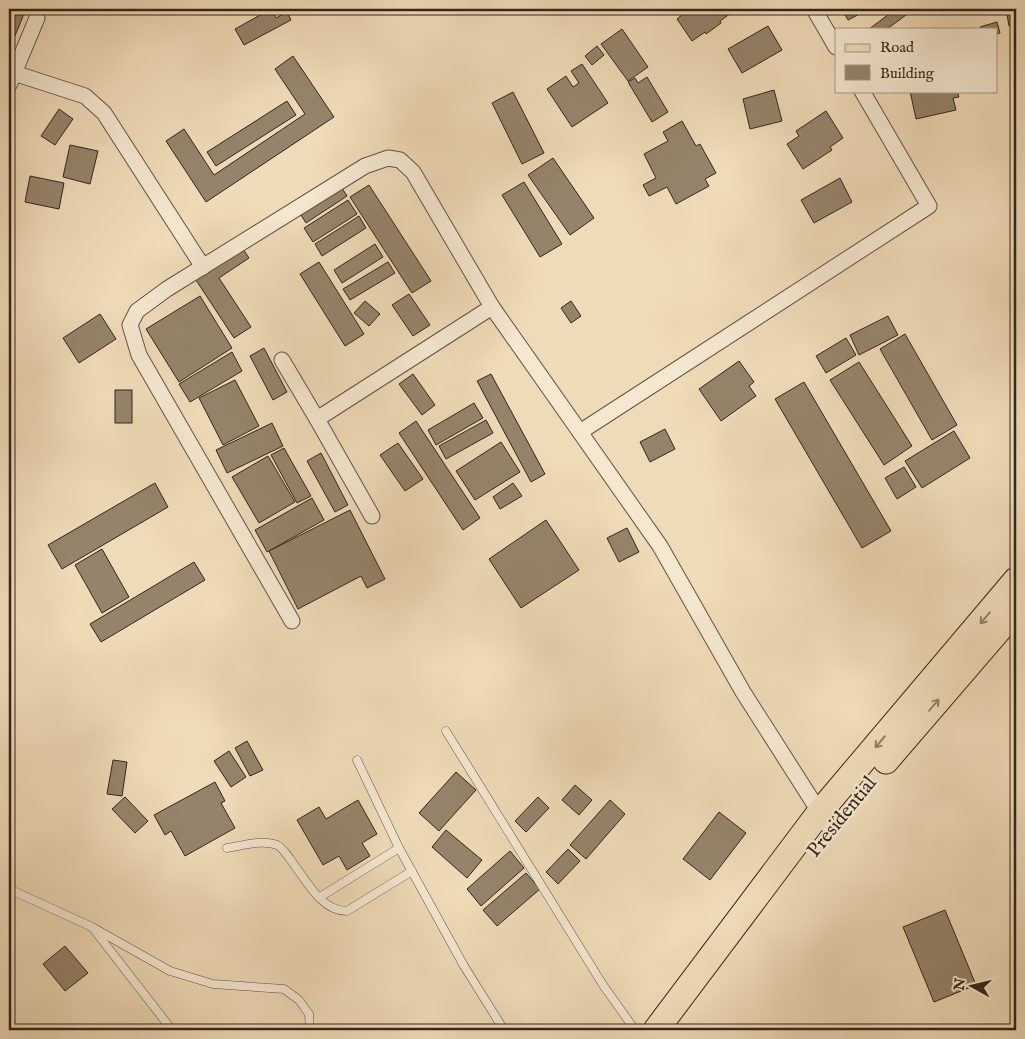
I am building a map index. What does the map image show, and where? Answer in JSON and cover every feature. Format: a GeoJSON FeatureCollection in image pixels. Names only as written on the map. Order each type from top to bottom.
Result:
{"type":"FeatureCollection","features":[{"type":"Feature","properties":{"kind":"main road"},"geometry":{"type":"LineString","coordinates":[[656,1030],[1016,580]]}},
{"type":"Feature","properties":{"kind":"main road","name":"Presidential"},"geometry":{"type":"LineString","coordinates":[[675,1030],[824,820],[1016,610]]}},
{"type":"Feature","properties":{"kind":"street"},"geometry":{"type":"LineString","coordinates":[[814,9],[835,45]]}},
{"type":"Feature","properties":{"kind":"street"},"geometry":{"type":"LineString","coordinates":[[37,18],[11,79],[85,96],[104,113],[203,267]]}},
{"type":"Feature","properties":{"kind":"street"},"geometry":{"type":"LineString","coordinates":[[580,432],[929,206],[863,92]]}},
{"type":"Feature","properties":{"kind":"street"},"geometry":{"type":"LineString","coordinates":[[292,620],[139,355],[130,325],[137,311],[167,289],[365,166],[388,158],[400,160],[414,172],[492,307],[660,546],[743,692],[824,820]]}},
{"type":"Feature","properties":{"kind":"street"},"geometry":{"type":"LineString","coordinates":[[317,419],[492,307]]}},
{"type":"Feature","properties":{"kind":"street"},"geometry":{"type":"LineString","coordinates":[[282,360],[372,516]]}},
{"type":"Feature","properties":{"kind":"lane"},"geometry":{"type":"LineString","coordinates":[[446,731],[603,985],[635,1030]]}},
{"type":"Feature","properties":{"kind":"lane"},"geometry":{"type":"LineString","coordinates":[[357,760],[399,848],[464,966],[504,1030]]}},
{"type":"Feature","properties":{"kind":"lane"},"geometry":{"type":"LineString","coordinates":[[227,848],[268,843],[278,846],[330,908],[340,911],[347,911],[412,871]]}},
{"type":"Feature","properties":{"kind":"lane"},"geometry":{"type":"LineString","coordinates":[[320,897],[399,848]]}},
{"type":"Feature","properties":{"kind":"lane"},"geometry":{"type":"LineString","coordinates":[[9,889],[92,927],[170,971],[213,984],[284,989],[299,1000],[308,1014],[310,1030]]}},
{"type":"Feature","properties":{"kind":"lane"},"geometry":{"type":"LineString","coordinates":[[92,927],[172,1030]]}},
{"type":"Feature","properties":{"kind":"building"},"geometry":{"type":"Polygon","coordinates":[[[9,9],[26,9],[12,43],[9,42],[9,9]]]}},
{"type":"Feature","properties":{"kind":"building"},"geometry":{"type":"Polygon","coordinates":[[[271,9],[276,18],[287,12],[291,20],[244,45],[235,29],[271,9]]]}},
{"type":"Feature","properties":{"kind":"building"},"geometry":{"type":"Polygon","coordinates":[[[689,9],[732,9],[734,11],[706,34],[705,32],[692,41],[677,19],[689,9]]]}},
{"type":"Feature","properties":{"kind":"building"},"geometry":{"type":"Polygon","coordinates":[[[842,9],[869,9],[848,20],[842,9]]]}},
{"type":"Feature","properties":{"kind":"building"},"geometry":{"type":"Polygon","coordinates":[[[896,9],[908,9],[910,12],[888,28],[870,28],[896,9]]]}},
{"type":"Feature","properties":{"kind":"building"},"geometry":{"type":"Polygon","coordinates":[[[1006,9],[1016,9],[1016,24],[1009,26],[1006,9]]]}},
{"type":"Feature","properties":{"kind":"building"},"geometry":{"type":"Polygon","coordinates":[[[997,22],[1000,33],[998,34],[998,28],[980,27],[997,22]]]}},
{"type":"Feature","properties":{"kind":"building"},"geometry":{"type":"Polygon","coordinates":[[[768,26],[782,50],[742,73],[728,49],[768,26]]]}},
{"type":"Feature","properties":{"kind":"building"},"geometry":{"type":"Polygon","coordinates":[[[622,29],[648,67],[628,81],[601,44],[622,29]]]}},
{"type":"Feature","properties":{"kind":"building"},"geometry":{"type":"Polygon","coordinates":[[[597,46],[604,55],[592,65],[585,56],[597,46]]]}},
{"type":"Feature","properties":{"kind":"building"},"geometry":{"type":"Polygon","coordinates":[[[293,56],[334,117],[206,202],[166,141],[184,129],[214,175],[305,114],[275,69],[293,56]]]}},
{"type":"Feature","properties":{"kind":"building"},"geometry":{"type":"Polygon","coordinates":[[[582,64],[608,103],[572,127],[547,89],[566,76],[573,87],[579,83],[571,71],[582,64]]]}},
{"type":"Feature","properties":{"kind":"building"},"geometry":{"type":"Polygon","coordinates":[[[647,77],[668,112],[652,122],[628,82],[635,78],[638,83],[647,77]]]}},
{"type":"Feature","properties":{"kind":"building"},"geometry":{"type":"Polygon","coordinates":[[[774,90],[782,121],[750,129],[743,99],[774,90]]]}},
{"type":"Feature","properties":{"kind":"building"},"geometry":{"type":"Polygon","coordinates":[[[513,92],[544,153],[522,164],[492,103],[513,92]]]}},
{"type":"Feature","properties":{"kind":"building"},"geometry":{"type":"Polygon","coordinates":[[[910,92],[957,92],[959,97],[953,98],[956,110],[916,119],[910,92]]]}},
{"type":"Feature","properties":{"kind":"building"},"geometry":{"type":"Polygon","coordinates":[[[287,101],[296,115],[216,166],[207,152],[287,101]]]}},
{"type":"Feature","properties":{"kind":"building"},"geometry":{"type":"Polygon","coordinates":[[[59,109],[73,119],[55,145],[41,136],[59,109]]]}},
{"type":"Feature","properties":{"kind":"building"},"geometry":{"type":"Polygon","coordinates":[[[826,111],[843,138],[830,147],[832,150],[803,169],[787,144],[799,136],[796,131],[826,111]]]}},
{"type":"Feature","properties":{"kind":"building"},"geometry":{"type":"Polygon","coordinates":[[[682,121],[696,146],[700,144],[716,173],[705,179],[709,186],[676,204],[667,187],[649,196],[643,185],[656,178],[644,154],[668,141],[663,132],[682,121]]]}},
{"type":"Feature","properties":{"kind":"building"},"geometry":{"type":"Polygon","coordinates":[[[70,145],[98,151],[90,184],[63,177],[70,145]]]}},
{"type":"Feature","properties":{"kind":"building"},"geometry":{"type":"Polygon","coordinates":[[[553,158],[594,218],[570,235],[528,175],[553,158]]]}},
{"type":"Feature","properties":{"kind":"building"},"geometry":{"type":"Polygon","coordinates":[[[30,176],[64,183],[59,209],[25,202],[30,176]]]}},
{"type":"Feature","properties":{"kind":"building"},"geometry":{"type":"Polygon","coordinates":[[[840,178],[852,202],[814,223],[801,200],[840,178]]]}},
{"type":"Feature","properties":{"kind":"building"},"geometry":{"type":"Polygon","coordinates":[[[524,182],[562,244],[540,257],[502,195],[524,182]]]}},
{"type":"Feature","properties":{"kind":"building"},"geometry":{"type":"Polygon","coordinates":[[[340,185],[347,196],[306,223],[299,212],[340,185]]]}},
{"type":"Feature","properties":{"kind":"building"},"geometry":{"type":"Polygon","coordinates":[[[369,185],[431,281],[412,293],[350,197],[369,185]]]}},
{"type":"Feature","properties":{"kind":"building"},"geometry":{"type":"Polygon","coordinates":[[[348,200],[357,214],[313,242],[304,228],[348,200]]]}},
{"type":"Feature","properties":{"kind":"building"},"geometry":{"type":"Polygon","coordinates":[[[359,216],[366,228],[322,256],[315,244],[359,216]]]}},
{"type":"Feature","properties":{"kind":"building"},"geometry":{"type":"Polygon","coordinates":[[[375,244],[383,257],[342,283],[334,270],[375,244]]]}},
{"type":"Feature","properties":{"kind":"building"},"geometry":{"type":"Polygon","coordinates":[[[241,246],[249,258],[219,278],[251,327],[234,338],[194,277],[241,246]]]}},
{"type":"Feature","properties":{"kind":"building"},"geometry":{"type":"Polygon","coordinates":[[[319,262],[364,334],[345,346],[300,274],[319,262]]]}},
{"type":"Feature","properties":{"kind":"building"},"geometry":{"type":"Polygon","coordinates":[[[388,262],[395,273],[350,300],[343,289],[388,262]]]}},
{"type":"Feature","properties":{"kind":"building"},"geometry":{"type":"Polygon","coordinates":[[[409,294],[430,325],[413,336],[392,305],[409,294]]]}},
{"type":"Feature","properties":{"kind":"building"},"geometry":{"type":"Polygon","coordinates":[[[200,296],[232,348],[179,382],[146,329],[200,296]]]}},
{"type":"Feature","properties":{"kind":"building"},"geometry":{"type":"Polygon","coordinates":[[[365,301],[380,314],[369,326],[354,313],[365,301]]]}},
{"type":"Feature","properties":{"kind":"building"},"geometry":{"type":"Polygon","coordinates":[[[571,301],[581,316],[571,323],[561,308],[571,301]]]}},
{"type":"Feature","properties":{"kind":"building"},"geometry":{"type":"Polygon","coordinates":[[[100,314],[116,339],[79,363],[63,338],[100,314]]]}},
{"type":"Feature","properties":{"kind":"building"},"geometry":{"type":"Polygon","coordinates":[[[888,316],[898,335],[859,355],[850,335],[888,316]]]}},
{"type":"Feature","properties":{"kind":"building"},"geometry":{"type":"Polygon","coordinates":[[[905,334],[957,425],[932,440],[880,349],[905,334]]]}},
{"type":"Feature","properties":{"kind":"building"},"geometry":{"type":"Polygon","coordinates":[[[846,338],[856,355],[826,373],[816,356],[846,338]]]}},
{"type":"Feature","properties":{"kind":"building"},"geometry":{"type":"Polygon","coordinates":[[[264,348],[287,392],[273,400],[250,356],[264,348]]]}},
{"type":"Feature","properties":{"kind":"building"},"geometry":{"type":"Polygon","coordinates":[[[232,352],[242,371],[190,402],[179,384],[232,352]]]}},
{"type":"Feature","properties":{"kind":"building"},"geometry":{"type":"Polygon","coordinates":[[[739,361],[754,382],[749,386],[756,396],[721,421],[699,389],[739,361]]]}},
{"type":"Feature","properties":{"kind":"building"},"geometry":{"type":"Polygon","coordinates":[[[859,362],[912,446],[884,465],[830,380],[859,362]]]}},
{"type":"Feature","properties":{"kind":"building"},"geometry":{"type":"Polygon","coordinates":[[[413,374],[435,405],[422,415],[399,384],[413,374]]]}},
{"type":"Feature","properties":{"kind":"building"},"geometry":{"type":"Polygon","coordinates":[[[491,374],[545,474],[531,482],[477,381],[491,374]]]}},
{"type":"Feature","properties":{"kind":"building"},"geometry":{"type":"Polygon","coordinates":[[[235,380],[259,426],[223,445],[199,398],[235,380]]]}},
{"type":"Feature","properties":{"kind":"building"},"geometry":{"type":"Polygon","coordinates":[[[804,382],[891,531],[862,548],[775,399],[804,382]]]}},
{"type":"Feature","properties":{"kind":"building"},"geometry":{"type":"Polygon","coordinates":[[[115,390],[132,390],[132,423],[115,423],[115,390]]]}},
{"type":"Feature","properties":{"kind":"building"},"geometry":{"type":"Polygon","coordinates":[[[474,403],[483,418],[436,445],[428,430],[474,403]]]}},
{"type":"Feature","properties":{"kind":"building"},"geometry":{"type":"Polygon","coordinates":[[[486,420],[493,433],[446,459],[439,446],[486,420]]]}},
{"type":"Feature","properties":{"kind":"building"},"geometry":{"type":"Polygon","coordinates":[[[416,421],[480,518],[463,530],[399,433],[416,421]]]}},
{"type":"Feature","properties":{"kind":"building"},"geometry":{"type":"Polygon","coordinates":[[[272,423],[283,446],[227,473],[216,450],[272,423]]]}},
{"type":"Feature","properties":{"kind":"building"},"geometry":{"type":"Polygon","coordinates":[[[665,429],[675,449],[650,462],[640,442],[665,429]]]}},
{"type":"Feature","properties":{"kind":"building"},"geometry":{"type":"Polygon","coordinates":[[[954,431],[970,458],[922,488],[905,461],[954,431]]]}},
{"type":"Feature","properties":{"kind":"building"},"geometry":{"type":"Polygon","coordinates":[[[501,442],[520,472],[475,500],[456,471],[501,442]]]}},
{"type":"Feature","properties":{"kind":"building"},"geometry":{"type":"Polygon","coordinates":[[[398,443],[423,479],[405,491],[380,455],[398,443]]]}},
{"type":"Feature","properties":{"kind":"building"},"geometry":{"type":"Polygon","coordinates":[[[284,448],[311,496],[297,503],[271,455],[284,448]]]}},
{"type":"Feature","properties":{"kind":"building"},"geometry":{"type":"Polygon","coordinates":[[[321,453],[348,505],[335,512],[307,461],[321,453]]]}},
{"type":"Feature","properties":{"kind":"building"},"geometry":{"type":"Polygon","coordinates":[[[268,456],[295,502],[259,523],[232,477],[268,456]]]}},
{"type":"Feature","properties":{"kind":"building"},"geometry":{"type":"Polygon","coordinates":[[[904,467],[916,487],[897,499],[885,478],[904,467]]]}},
{"type":"Feature","properties":{"kind":"building"},"geometry":{"type":"Polygon","coordinates":[[[155,483],[168,507],[62,569],[48,545],[155,483]]]}},
{"type":"Feature","properties":{"kind":"building"},"geometry":{"type":"Polygon","coordinates":[[[513,483],[522,496],[500,509],[493,497],[513,483]]]}},
{"type":"Feature","properties":{"kind":"building"},"geometry":{"type":"Polygon","coordinates":[[[312,498],[324,520],[267,552],[255,530],[312,498]]]}},
{"type":"Feature","properties":{"kind":"building"},"geometry":{"type":"Polygon","coordinates":[[[350,510],[385,579],[367,588],[361,576],[298,609],[269,551],[350,510]]]}},
{"type":"Feature","properties":{"kind":"building"},"geometry":{"type":"Polygon","coordinates":[[[546,520],[579,570],[521,608],[489,559],[546,520]]]}},
{"type":"Feature","properties":{"kind":"building"},"geometry":{"type":"Polygon","coordinates":[[[627,528],[639,552],[619,562],[607,538],[627,528]]]}},
{"type":"Feature","properties":{"kind":"building"},"geometry":{"type":"Polygon","coordinates":[[[102,549],[129,597],[102,613],[75,565],[102,549]]]}},
{"type":"Feature","properties":{"kind":"building"},"geometry":{"type":"Polygon","coordinates":[[[194,562],[205,580],[101,642],[90,624],[194,562]]]}},
{"type":"Feature","properties":{"kind":"building"},"geometry":{"type":"Polygon","coordinates":[[[247,741],[263,770],[250,776],[235,748],[247,741]]]}},
{"type":"Feature","properties":{"kind":"building"},"geometry":{"type":"Polygon","coordinates":[[[229,751],[246,777],[231,787],[214,761],[229,751]]]}},
{"type":"Feature","properties":{"kind":"building"},"geometry":{"type":"Polygon","coordinates":[[[113,760],[127,762],[122,796],[107,794],[113,760]]]}},
{"type":"Feature","properties":{"kind":"building"},"geometry":{"type":"Polygon","coordinates":[[[456,772],[476,790],[439,831],[419,813],[456,772]]]}},
{"type":"Feature","properties":{"kind":"building"},"geometry":{"type":"Polygon","coordinates":[[[215,782],[225,801],[221,803],[235,828],[185,856],[171,831],[165,835],[154,815],[215,782]]]}},
{"type":"Feature","properties":{"kind":"building"},"geometry":{"type":"Polygon","coordinates":[[[575,785],[592,800],[579,815],[562,800],[575,785]]]}},
{"type":"Feature","properties":{"kind":"building"},"geometry":{"type":"Polygon","coordinates":[[[125,797],[148,821],[135,833],[112,809],[125,797]]]}},
{"type":"Feature","properties":{"kind":"building"},"geometry":{"type":"Polygon","coordinates":[[[538,797],[549,808],[526,832],[515,821],[538,797]]]}},
{"type":"Feature","properties":{"kind":"building"},"geometry":{"type":"Polygon","coordinates":[[[358,800],[377,834],[362,843],[370,856],[347,870],[339,856],[323,865],[297,820],[319,807],[326,819],[358,800]]]}},
{"type":"Feature","properties":{"kind":"building"},"geometry":{"type":"Polygon","coordinates":[[[610,800],[625,814],[586,859],[570,845],[610,800]]]}},
{"type":"Feature","properties":{"kind":"building"},"geometry":{"type":"Polygon","coordinates":[[[719,812],[746,833],[710,880],[683,859],[719,812]]]}},
{"type":"Feature","properties":{"kind":"building"},"geometry":{"type":"Polygon","coordinates":[[[446,830],[482,860],[467,878],[432,847],[446,830]]]}},
{"type":"Feature","properties":{"kind":"building"},"geometry":{"type":"Polygon","coordinates":[[[568,849],[580,861],[558,884],[546,872],[568,849]]]}},
{"type":"Feature","properties":{"kind":"building"},"geometry":{"type":"Polygon","coordinates":[[[510,851],[524,868],[481,906],[467,889],[510,851]]]}},
{"type":"Feature","properties":{"kind":"building"},"geometry":{"type":"Polygon","coordinates":[[[526,873],[540,889],[497,926],[483,910],[526,873]]]}},
{"type":"Feature","properties":{"kind":"building"},"geometry":{"type":"Polygon","coordinates":[[[945,910],[976,985],[934,1002],[903,927],[945,910]]]}},
{"type":"Feature","properties":{"kind":"building"},"geometry":{"type":"Polygon","coordinates":[[[65,946],[88,973],[65,991],[43,964],[65,946]]]}}]}
